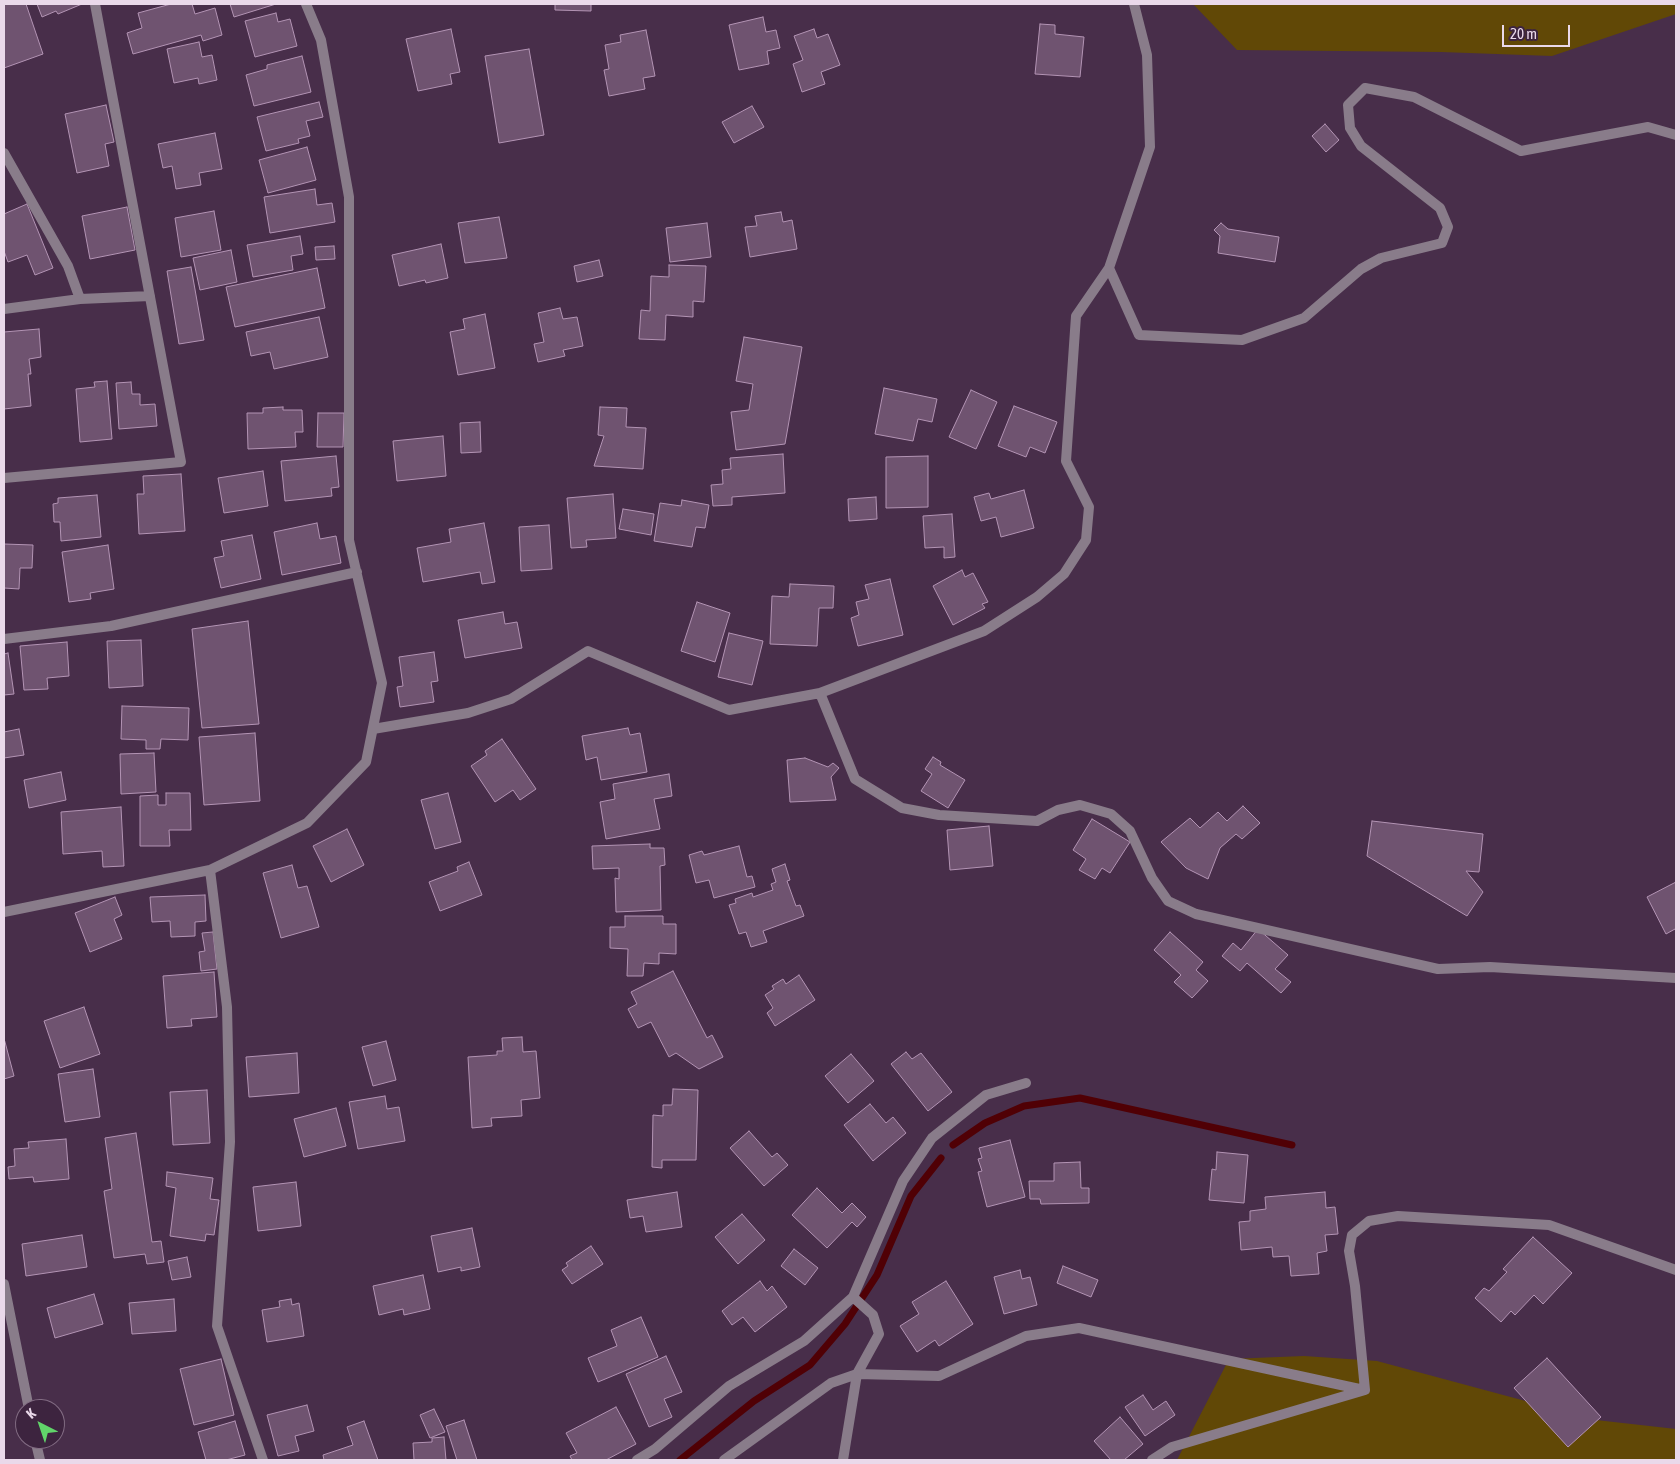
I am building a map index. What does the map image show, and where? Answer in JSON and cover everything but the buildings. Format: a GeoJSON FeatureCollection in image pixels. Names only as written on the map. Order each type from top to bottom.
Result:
{"type":"FeatureCollection","features":[{"type":"Feature","properties":{"kind":"street"},"geometry":{"type":"LineString","coordinates":[[4,478],[181,462],[95,4]]}},
{"type":"Feature","properties":{"kind":"street"},"geometry":{"type":"LineString","coordinates":[[4,912],[210,870],[307,822],[366,762],[382,683],[349,540],[349,197],[322,40],[306,4]]}},
{"type":"Feature","properties":{"kind":"street"},"geometry":{"type":"LineString","coordinates":[[373,729],[468,713],[511,699],[588,651],[729,710],[820,693],[984,631],[1037,597],[1064,574],[1086,540],[1089,508],[1066,461],[1076,316],[1109,268],[1150,147],[1147,54],[1134,4]]}},
{"type":"Feature","properties":{"kind":"street"},"geometry":{"type":"LineString","coordinates":[[1109,268],[1139,335],[1242,340],[1304,318],[1361,269],[1381,258],[1442,243],[1448,227],[1440,208],[1361,146],[1350,128],[1348,104],[1365,88],[1414,97],[1521,151],[1648,127],[1676,134]]}},
{"type":"Feature","properties":{"kind":"street"},"geometry":{"type":"LineString","coordinates":[[4,153],[68,266],[80,299]]}},
{"type":"Feature","properties":{"kind":"street"},"geometry":{"type":"LineString","coordinates":[[4,309],[80,299],[150,296]]}},
{"type":"Feature","properties":{"kind":"street"},"geometry":{"type":"LineString","coordinates":[[4,639],[111,626],[357,572]]}},
{"type":"Feature","properties":{"kind":"street"},"geometry":{"type":"LineString","coordinates":[[820,693],[855,779],[902,808],[939,815],[1037,821],[1058,810],[1080,805],[1111,814],[1130,831],[1152,878],[1168,901],[1196,914],[1438,968],[1490,967],[1676,978]]}},
{"type":"Feature","properties":{"kind":"street"},"geometry":{"type":"LineString","coordinates":[[210,870],[227,1007],[230,1133],[217,1326],[263,1460]]}},
{"type":"Feature","properties":{"kind":"street"},"geometry":{"type":"LineString","coordinates":[[637,1460],[655,1449],[729,1386],[804,1342],[854,1297],[903,1181],[932,1138],[986,1095],[1026,1084]]}},
{"type":"Feature","properties":{"kind":"street"},"geometry":{"type":"LineString","coordinates":[[1365,1390],[1355,1286],[1349,1251],[1352,1236],[1369,1221],[1398,1216],[1549,1225],[1676,1270]]}},
{"type":"Feature","properties":{"kind":"street"},"geometry":{"type":"LineString","coordinates":[[4,1284],[27,1399]]}},
{"type":"Feature","properties":{"kind":"street"},"geometry":{"type":"LineString","coordinates":[[843,1460],[857,1374],[879,1334],[873,1314],[854,1297]]}},
{"type":"Feature","properties":{"kind":"street"},"geometry":{"type":"LineString","coordinates":[[724,1460],[831,1383],[857,1374],[939,1376],[1026,1336],[1079,1328],[1365,1390]]}},
{"type":"Feature","properties":{"kind":"street"},"geometry":{"type":"LineString","coordinates":[[1152,1460],[1172,1447],[1365,1390]]}},
{"type":"Feature","properties":{"kind":"shaded area"},"geometry":{"type":"Polygon","coordinates":[[[1193,4],[1676,4],[1676,14],[1552,56],[1441,52],[1237,50],[1193,4]]]}},
{"type":"Feature","properties":{"kind":"shaded area"},"geometry":{"type":"Polygon","coordinates":[[[1304,1356],[1377,1361],[1596,1420],[1676,1429],[1676,1460],[1177,1460],[1229,1359],[1304,1356]]]}},
{"type":"Feature","properties":{"kind":"waterway"},"geometry":{"type":"LineString","coordinates":[[953,1145],[985,1123],[1024,1106],[1080,1098],[1292,1145]]}},
{"type":"Feature","properties":{"kind":"waterway"},"geometry":{"type":"LineString","coordinates":[[680,1460],[754,1401],[810,1365],[845,1324],[877,1275],[911,1196],[941,1158]]}}]}
